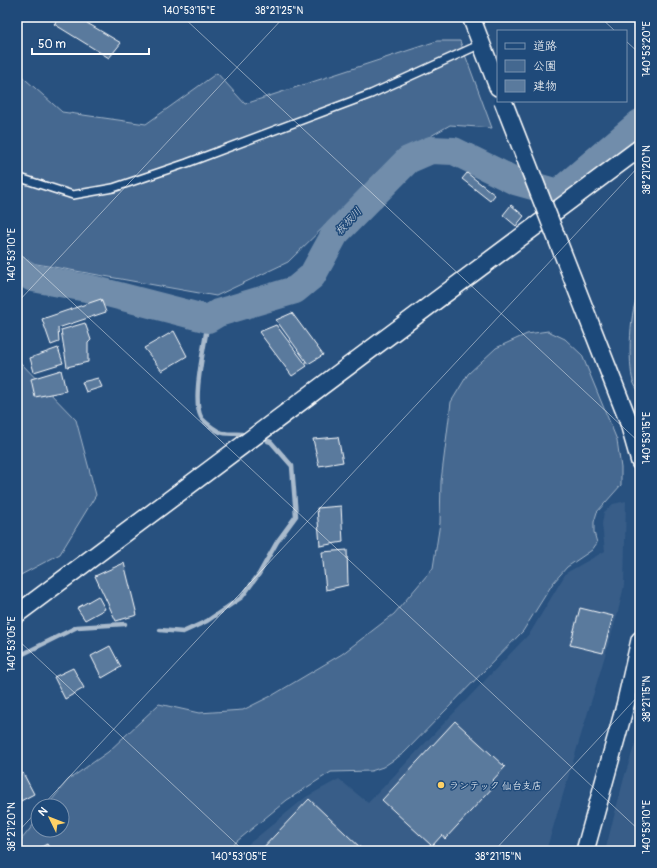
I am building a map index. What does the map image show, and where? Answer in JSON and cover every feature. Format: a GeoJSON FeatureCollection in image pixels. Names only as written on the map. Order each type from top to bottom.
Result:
{"type":"FeatureCollection","features":[{"type":"Feature","properties":{"kind":"street"},"geometry":{"type":"LineString","coordinates":[[471,17],[497,84]]}},
{"type":"Feature","properties":{"kind":"street"},"geometry":{"type":"LineString","coordinates":[[503,102],[628,420],[640,462]]}},
{"type":"Feature","properties":{"kind":"street"},"geometry":{"type":"LineString","coordinates":[[17,614],[640,148]]}},
{"type":"Feature","properties":{"kind":"street"},"geometry":{"type":"LineString","coordinates":[[585,851],[625,706],[640,640]]}},
{"type":"Feature","properties":{"kind":"lane"},"geometry":{"type":"LineString","coordinates":[[17,177],[73,195],[113,188],[187,163],[370,94],[481,44]]}},
{"type":"Feature","properties":{"kind":"shaded area"},"geometry":{"type":"Polygon","coordinates":[[[626,501],[624,586],[617,616],[546,851],[240,851],[306,797],[339,779],[368,803],[530,633],[566,573],[605,551],[602,524],[604,512],[613,504],[626,501]]]}},
{"type":"Feature","properties":{"kind":"shaded area"},"geometry":{"type":"Polygon","coordinates":[[[640,728],[640,851],[605,851],[624,778],[640,728]]]}},
{"type":"Feature","properties":{"kind":"green space"},"geometry":{"type":"Polygon","coordinates":[[[437,41],[460,41],[492,128],[450,125],[396,156],[288,262],[216,296],[31,263],[17,256],[17,72],[62,112],[146,124],[217,73],[245,104],[437,41]]]}},
{"type":"Feature","properties":{"kind":"green space"},"geometry":{"type":"Polygon","coordinates":[[[640,293],[640,394],[635,386],[631,373],[630,336],[636,299],[640,293]]]}},
{"type":"Feature","properties":{"kind":"green space"},"geometry":{"type":"Polygon","coordinates":[[[548,331],[565,339],[582,355],[617,440],[621,468],[621,485],[597,512],[594,522],[594,532],[597,543],[592,550],[567,567],[553,583],[523,631],[404,753],[383,767],[371,771],[331,772],[287,800],[225,851],[17,851],[17,845],[30,829],[30,838],[70,838],[70,798],[53,798],[68,780],[108,752],[159,704],[199,713],[243,710],[273,695],[342,654],[394,614],[433,568],[440,523],[441,481],[451,402],[468,374],[496,348],[527,334],[548,331]]]}},
{"type":"Feature","properties":{"kind":"green space"},"geometry":{"type":"Polygon","coordinates":[[[17,359],[76,420],[96,495],[60,554],[17,577],[17,359]]]}},
{"type":"Feature","properties":{"kind":"building"},"geometry":{"type":"Polygon","coordinates":[[[60,17],[77,17],[121,43],[109,58],[54,24],[60,17]]]}},
{"type":"Feature","properties":{"kind":"building"},"geometry":{"type":"Polygon","coordinates":[[[467,173],[495,195],[490,201],[462,179],[467,173]]]}},
{"type":"Feature","properties":{"kind":"building"},"geometry":{"type":"Polygon","coordinates":[[[511,205],[524,216],[516,226],[503,215],[511,205]]]}},
{"type":"Feature","properties":{"kind":"building"},"geometry":{"type":"Polygon","coordinates":[[[101,299],[106,312],[58,328],[59,342],[51,345],[42,319],[101,299]]]}},
{"type":"Feature","properties":{"kind":"building"},"geometry":{"type":"Polygon","coordinates":[[[292,313],[323,355],[308,364],[276,320],[292,313]]]}},
{"type":"Feature","properties":{"kind":"building"},"geometry":{"type":"Polygon","coordinates":[[[85,323],[91,340],[88,343],[88,362],[67,367],[61,330],[85,323]]]}},
{"type":"Feature","properties":{"kind":"building"},"geometry":{"type":"Polygon","coordinates":[[[276,325],[307,366],[292,376],[259,332],[276,325]]]}},
{"type":"Feature","properties":{"kind":"building"},"geometry":{"type":"Polygon","coordinates":[[[174,331],[187,356],[162,371],[144,348],[174,331]]]}},
{"type":"Feature","properties":{"kind":"building"},"geometry":{"type":"Polygon","coordinates":[[[58,348],[63,363],[34,372],[30,358],[58,348]]]}},
{"type":"Feature","properties":{"kind":"building"},"geometry":{"type":"Polygon","coordinates":[[[61,370],[66,391],[35,397],[31,379],[61,370]]]}},
{"type":"Feature","properties":{"kind":"building"},"geometry":{"type":"Polygon","coordinates":[[[98,378],[102,387],[86,392],[82,382],[98,378]]]}},
{"type":"Feature","properties":{"kind":"building"},"geometry":{"type":"Polygon","coordinates":[[[338,437],[343,462],[319,466],[313,439],[338,437]]]}},
{"type":"Feature","properties":{"kind":"building"},"geometry":{"type":"Polygon","coordinates":[[[341,506],[343,542],[320,546],[317,508],[341,506]]]}},
{"type":"Feature","properties":{"kind":"building"},"geometry":{"type":"Polygon","coordinates":[[[347,550],[348,585],[326,590],[322,552],[347,550]]]}},
{"type":"Feature","properties":{"kind":"building"},"geometry":{"type":"Polygon","coordinates":[[[124,563],[137,615],[116,621],[95,576],[124,563]]]}},
{"type":"Feature","properties":{"kind":"building"},"geometry":{"type":"Polygon","coordinates":[[[98,596],[105,609],[85,620],[77,608],[98,596]]]}},
{"type":"Feature","properties":{"kind":"building"},"geometry":{"type":"Polygon","coordinates":[[[580,608],[613,616],[603,653],[570,645],[580,608]]]}},
{"type":"Feature","properties":{"kind":"building"},"geometry":{"type":"Polygon","coordinates":[[[110,646],[121,667],[102,678],[91,656],[110,646]]]}},
{"type":"Feature","properties":{"kind":"building"},"geometry":{"type":"Polygon","coordinates":[[[73,668],[84,688],[65,699],[54,677],[73,668]]]}},
{"type":"Feature","properties":{"kind":"building"},"geometry":{"type":"Polygon","coordinates":[[[455,721],[505,767],[492,781],[496,784],[445,839],[442,835],[432,846],[382,800],[455,721]]]}},
{"type":"Feature","properties":{"kind":"building"},"geometry":{"type":"Polygon","coordinates":[[[23,773],[34,794],[17,803],[17,776],[23,773]]]}},
{"type":"Feature","properties":{"kind":"building"},"geometry":{"type":"Polygon","coordinates":[[[309,799],[364,851],[260,851],[309,799]]]}},
{"type":"Feature","properties":{"kind":"building"},"geometry":{"type":"Polygon","coordinates":[[[47,844],[51,851],[34,851],[47,844]]]}},
{"type":"Feature","properties":{"kind":"waterway","name":"板坂川"},"geometry":{"type":"LineString","coordinates":[[17,269],[33,278],[92,289],[208,319],[218,313],[295,290],[312,276],[335,234],[408,160],[431,150],[454,151],[515,181],[558,193],[640,123]]}},
{"type":"Feature","properties":{"kind":"waterway"},"geometry":{"type":"LineString","coordinates":[[208,319],[198,384],[198,408],[202,419],[218,431],[222,433],[242,434]]}},
{"type":"Feature","properties":{"kind":"waterway"},"geometry":{"type":"LineString","coordinates":[[160,630],[183,632],[207,621],[242,597],[259,574],[277,542],[296,516],[292,466],[271,442],[268,441]]}},
{"type":"Feature","properties":{"kind":"waterway"},"geometry":{"type":"LineString","coordinates":[[17,657],[77,627],[125,624]]}},
{"type":"Feature","properties":{"kind":"place","name":"ランテック 仙台支店"},"geometry":{"type":"Point","coordinates":[441,785]}}]}
